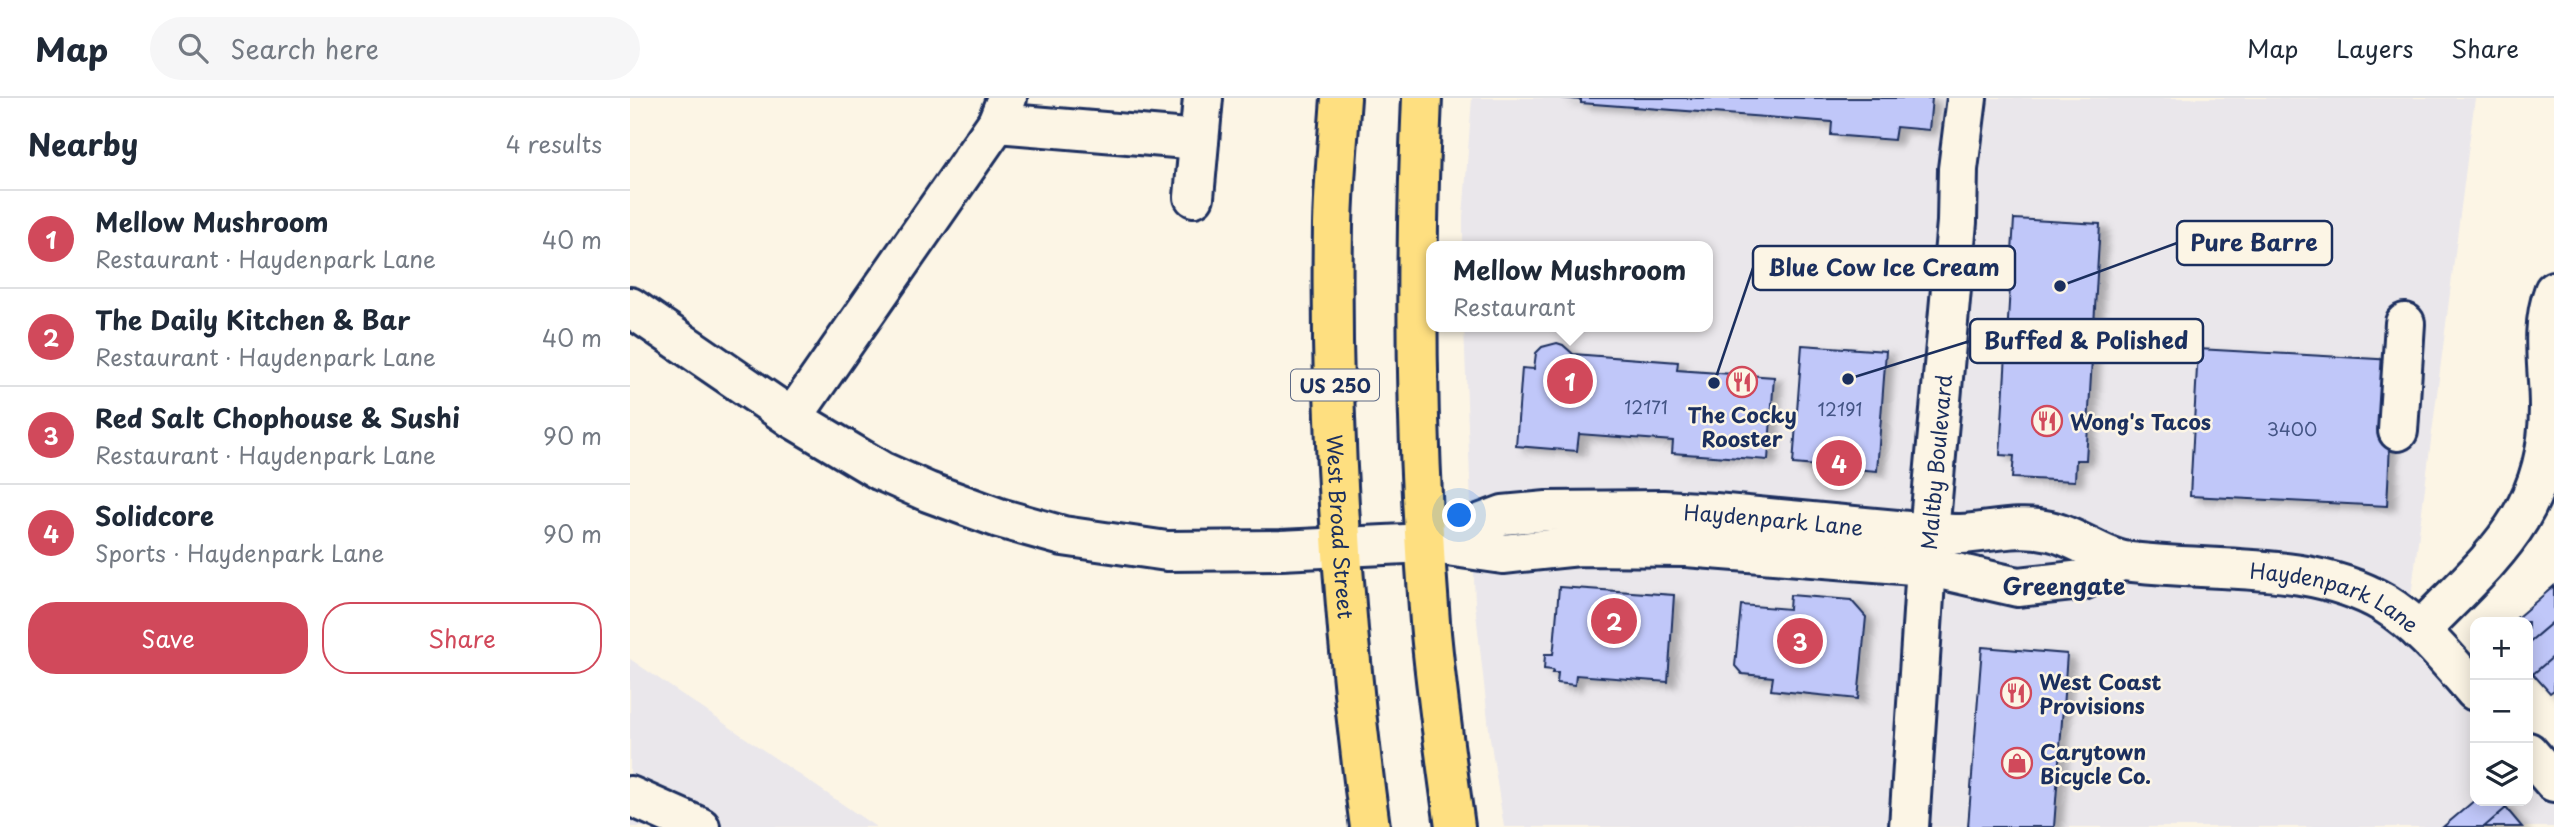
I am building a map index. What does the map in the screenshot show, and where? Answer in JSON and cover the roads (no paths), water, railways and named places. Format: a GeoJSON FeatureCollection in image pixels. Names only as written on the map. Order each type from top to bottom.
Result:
{"type":"FeatureCollection","features":[{"type":"Feature","properties":{"kind":"main road","name":"West Broad Street"},"geometry":{"type":"LineString","coordinates":[[1341,98],[1333,222],[1333,303],[1342,548],[1370,827]]}},
{"type":"Feature","properties":{"kind":"main road"},"geometry":{"type":"LineString","coordinates":[[1422,98],[1417,348],[1430,621],[1455,827]]}},
{"type":"Feature","properties":{"kind":"street"},"geometry":{"type":"LineString","coordinates":[[1194,197],[1203,98]]}},
{"type":"Feature","properties":{"kind":"street","name":"Maltby Boulevard"},"geometry":{"type":"LineString","coordinates":[[1909,827],[1927,550],[1957,222],[1958,169],[1967,98]]}},
{"type":"Feature","properties":{"kind":"street"},"geometry":{"type":"LineString","coordinates":[[792,418],[1002,110],[1199,140]]}},
{"type":"Feature","properties":{"kind":"street"},"geometry":{"type":"LineString","coordinates":[[2420,631],[2512,533],[2535,489],[2548,431],[2546,321],[2554,291]]}},
{"type":"Feature","properties":{"kind":"street","name":"Haydenpark Lane"},"geometry":{"type":"LineString","coordinates":[[630,307],[792,418],[881,471],[928,492],[999,518],[1063,536],[1167,551],[1426,544],[1503,554],[1579,546],[1927,550],[1962,534],[2028,527],[2052,531],[2120,561],[2303,576],[2350,586],[2385,604],[2420,631],[2470,686]]}},
{"type":"Feature","properties":{"kind":"street"},"geometry":{"type":"LineString","coordinates":[[2399,431],[2405,323]]}},
{"type":"Feature","properties":{"kind":"street","name":"Haydenpark Lane"},"geometry":{"type":"LineString","coordinates":[[1927,550],[1958,572],[2000,584],[2035,587],[2083,580],[2120,561]]}},
{"type":"Feature","properties":{"kind":"street"},"geometry":{"type":"LineString","coordinates":[[2533,758],[2554,782]]}},
{"type":"Feature","properties":{"kind":"street"},"geometry":{"type":"LineString","coordinates":[[630,796],[699,827]]}},
{"type":"Feature","properties":{"kind":"place","name":"Pure Barre"},"geometry":{"type":"Point","coordinates":[2060,286]}},
{"type":"Feature","properties":{"kind":"place","name":"Buffed & Polished"},"geometry":{"type":"Point","coordinates":[1848,379]}},
{"type":"Feature","properties":{"kind":"place","name":"Mellow Mushroom"},"geometry":{"type":"Point","coordinates":[1570,381]}},
{"type":"Feature","properties":{"kind":"place","name":"The Cocky Rooster"},"geometry":{"type":"Point","coordinates":[1742,382]}},
{"type":"Feature","properties":{"kind":"place","name":"Blue Cow Ice Cream"},"geometry":{"type":"Point","coordinates":[1714,383]}},
{"type":"Feature","properties":{"kind":"place","name":"Wong's Tacos"},"geometry":{"type":"Point","coordinates":[2047,421]}},
{"type":"Feature","properties":{"kind":"place","name":"Solidcore"},"geometry":{"type":"Point","coordinates":[1839,463]}},
{"type":"Feature","properties":{"kind":"place","name":"The Daily Kitchen & Bar"},"geometry":{"type":"Point","coordinates":[1614,621]}},
{"type":"Feature","properties":{"kind":"place","name":"Red Salt Chophouse & Sushi"},"geometry":{"type":"Point","coordinates":[1800,641]}},
{"type":"Feature","properties":{"kind":"place","name":"West Coast Provisions"},"geometry":{"type":"Point","coordinates":[2016,693]}},
{"type":"Feature","properties":{"kind":"place","name":"Carytown Bicycle Co."},"geometry":{"type":"Point","coordinates":[2017,763]}},
{"type":"Feature","properties":{"kind":"district","name":"Greengate"},"geometry":{"type":"Point","coordinates":[2064,585]}}]}
